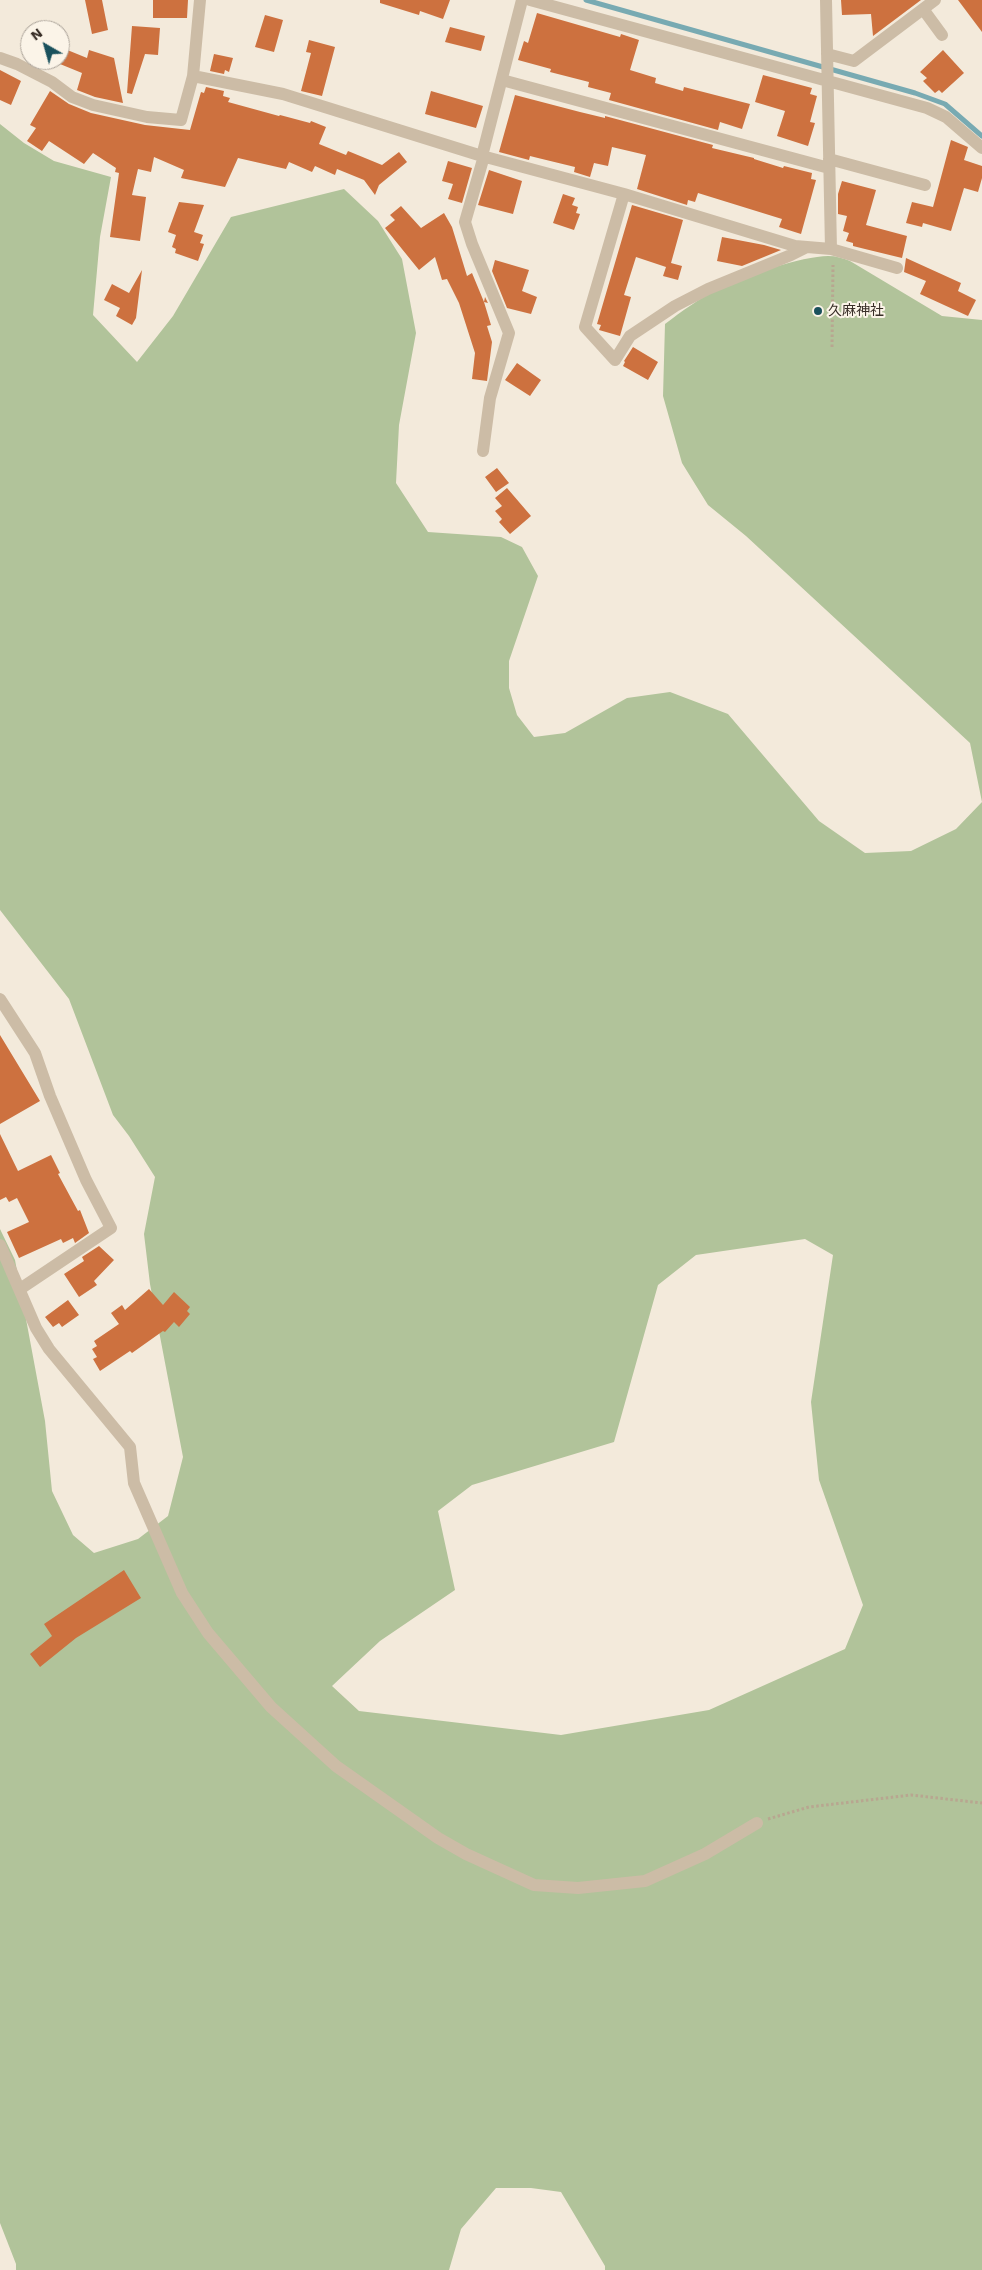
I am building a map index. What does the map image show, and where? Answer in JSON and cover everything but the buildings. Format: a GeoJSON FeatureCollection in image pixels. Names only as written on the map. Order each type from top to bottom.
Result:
{"type":"FeatureCollection","features":[{"type":"Feature","properties":{"kind":"street"},"geometry":{"type":"LineString","coordinates":[[0,58],[18,64],[52,82],[72,97],[93,105],[147,117],[181,120],[193,76],[200,0]]}},
{"type":"Feature","properties":{"kind":"street"},"geometry":{"type":"LineString","coordinates":[[484,451],[490,398],[509,333],[472,244],[465,222],[522,0]]}},
{"type":"Feature","properties":{"kind":"street"},"geometry":{"type":"LineString","coordinates":[[530,0],[927,108],[946,116],[982,148]]}},
{"type":"Feature","properties":{"kind":"street"},"geometry":{"type":"LineString","coordinates":[[826,0],[832,249]]}},
{"type":"Feature","properties":{"kind":"street"},"geometry":{"type":"LineString","coordinates":[[827,54],[854,61],[935,0]]}},
{"type":"Feature","properties":{"kind":"street"},"geometry":{"type":"LineString","coordinates":[[923,9],[942,35]]}},
{"type":"Feature","properties":{"kind":"street"},"geometry":{"type":"LineString","coordinates":[[193,76],[283,94],[483,156],[624,194],[794,246],[832,249],[897,268]]}},
{"type":"Feature","properties":{"kind":"street"},"geometry":{"type":"LineString","coordinates":[[502,80],[829,163],[925,185]]}},
{"type":"Feature","properties":{"kind":"street"},"geometry":{"type":"LineString","coordinates":[[624,194],[585,327],[615,360],[630,336],[675,306],[708,289],[791,256],[807,247]]}},
{"type":"Feature","properties":{"kind":"street"},"geometry":{"type":"LineString","coordinates":[[0,999],[35,1053],[50,1096],[86,1180],[111,1228],[20,1289]]}},
{"type":"Feature","properties":{"kind":"street"},"geometry":{"type":"LineString","coordinates":[[0,1245],[36,1328],[49,1349],[130,1447],[134,1483],[182,1593],[208,1633],[271,1706],[336,1766],[438,1838],[466,1854],[534,1885],[578,1888],[645,1881],[705,1854],[757,1823]]}},
{"type":"Feature","properties":{"kind":"path"},"geometry":{"type":"LineString","coordinates":[[832,249],[832,346]]}},
{"type":"Feature","properties":{"kind":"path"},"geometry":{"type":"LineString","coordinates":[[757,1823],[809,1807],[911,1795],[982,1803]]}},
{"type":"Feature","properties":{"kind":"green space"},"geometry":{"type":"Polygon","coordinates":[[[0,124],[24,143],[54,161],[111,177],[100,237],[93,315],[137,362],[173,316],[231,217],[344,189],[378,221],[402,259],[416,333],[399,425],[396,483],[428,532],[501,537],[522,547],[538,576],[509,661],[509,688],[517,715],[534,737],[565,733],[627,698],[670,692],[728,714],[819,821],[865,853],[911,851],[956,829],[982,802],[982,2270],[605,2270],[605,2266],[561,2192],[531,2188],[496,2188],[461,2229],[449,2270],[16,2270],[16,2264],[0,2223],[0,1229],[15,1260],[45,1421],[52,1491],[73,1535],[94,1553],[138,1539],[168,1516],[183,1457],[150,1284],[144,1234],[155,1177],[113,1115],[69,999],[0,910],[0,124]],[[805,1239],[696,1255],[658,1285],[614,1442],[472,1485],[438,1511],[455,1590],[380,1641],[332,1686],[359,1711],[561,1735],[709,1710],[845,1649],[863,1605],[819,1480],[811,1402],[833,1255],[805,1239]]]}},
{"type":"Feature","properties":{"kind":"green space"},"geometry":{"type":"Polygon","coordinates":[[[828,256],[845,259],[942,316],[982,320],[982,802],[970,743],[746,536],[708,505],[682,463],[663,396],[665,324],[698,300],[730,283],[804,259],[828,256]]]}},
{"type":"Feature","properties":{"kind":"waterway"},"geometry":{"type":"LineString","coordinates":[[586,0],[915,93],[945,104],[982,136]]}},
{"type":"Feature","properties":{"kind":"place","name":"久麻神社"},"geometry":{"type":"Point","coordinates":[818,311]}}]}
